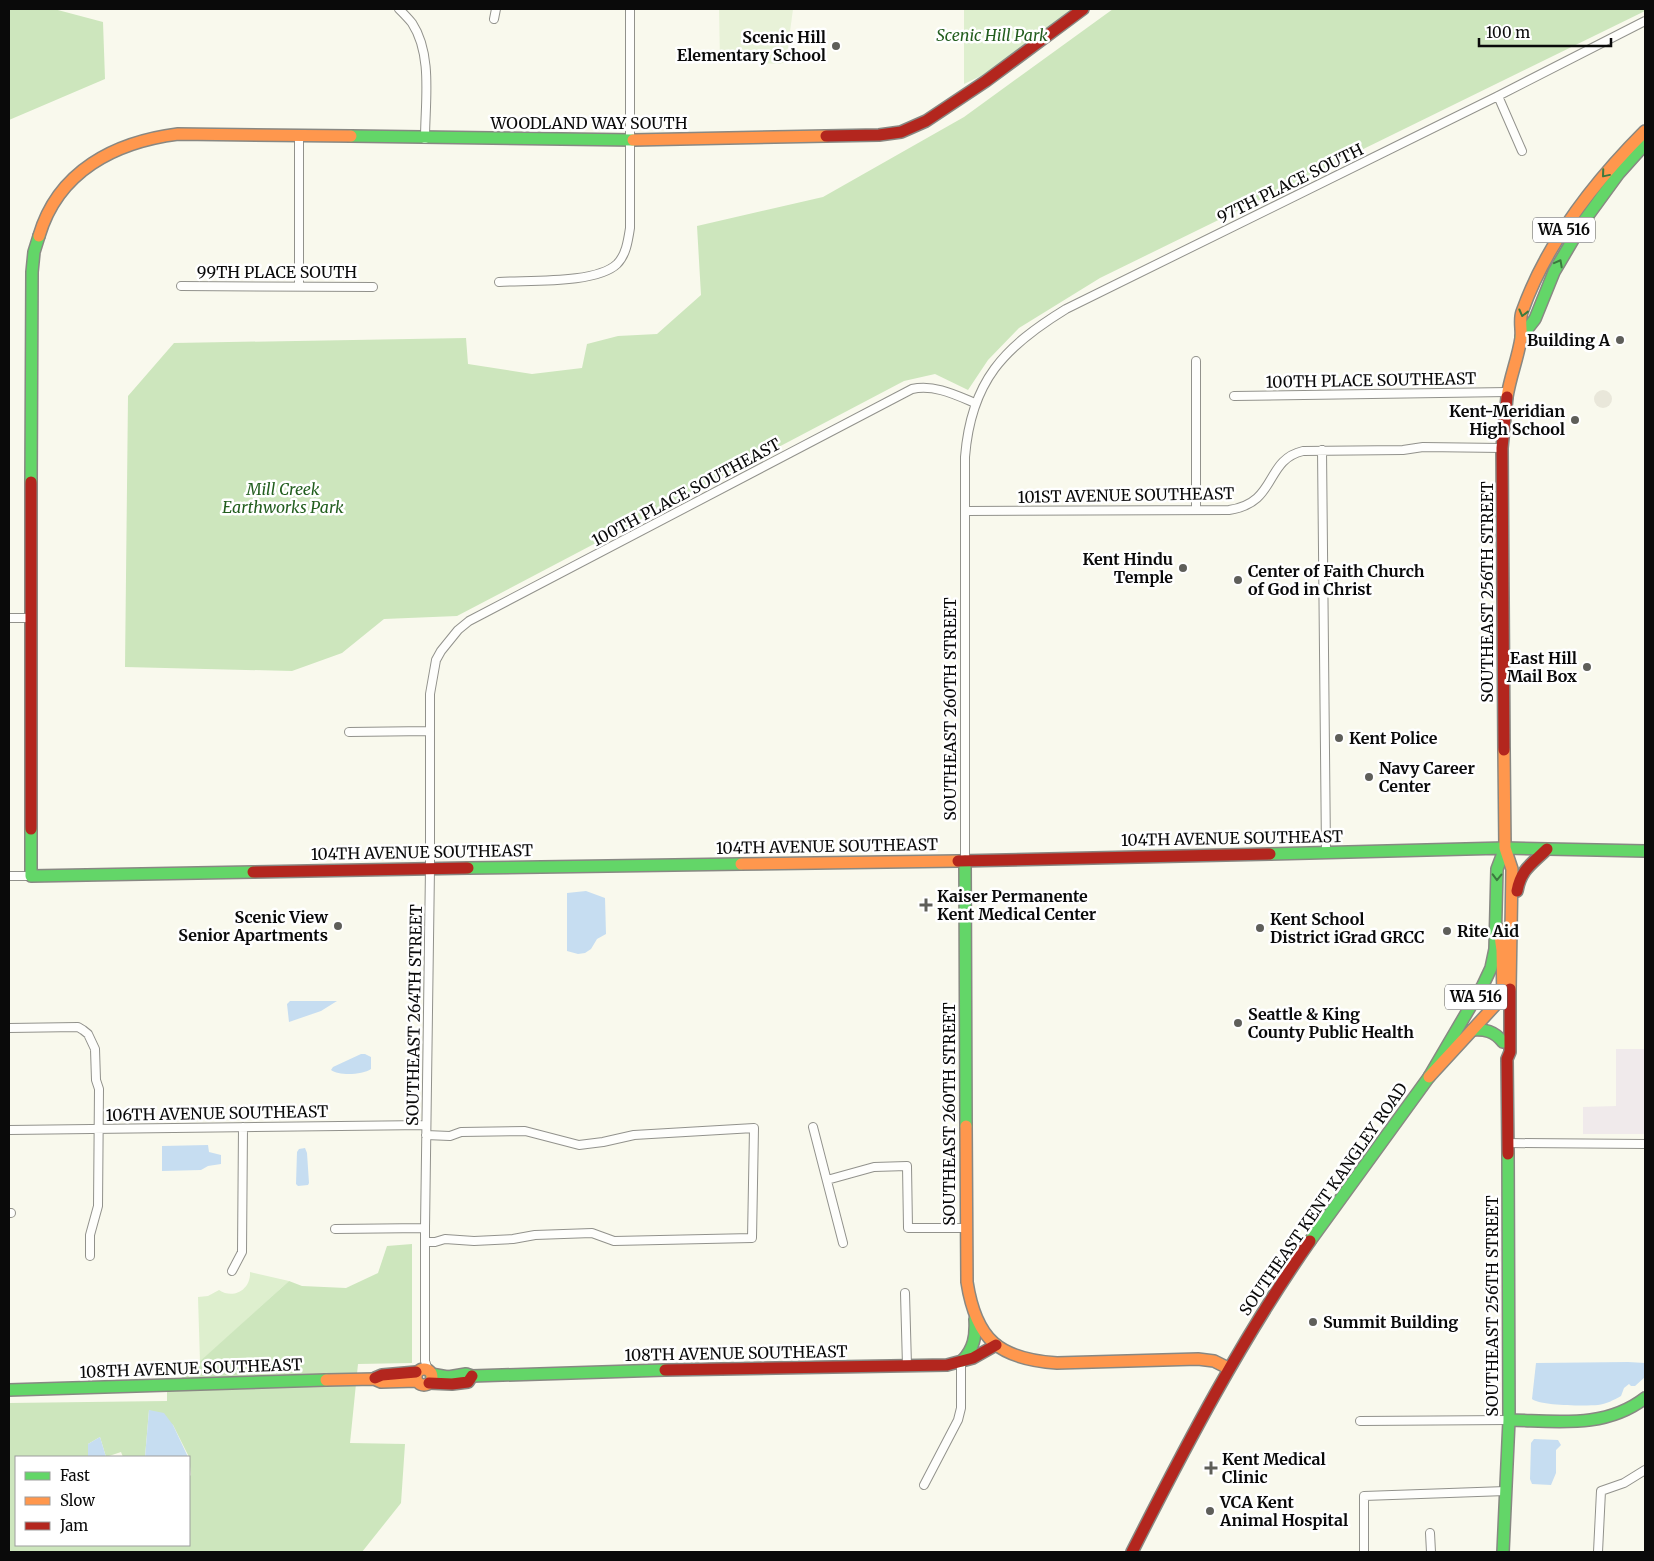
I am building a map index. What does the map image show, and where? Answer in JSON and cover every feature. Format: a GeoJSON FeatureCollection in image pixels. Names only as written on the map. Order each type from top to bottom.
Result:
{"type":"FeatureCollection","features":[{"type":"Feature","properties":{"kind":"street"},"geometry":{"type":"LineString","coordinates":[[399,9],[412,24],[422,44],[426,61],[425,139]]}},
{"type":"Feature","properties":{"kind":"street"},"geometry":{"type":"LineString","coordinates":[[494,19],[496,9]]}},
{"type":"Feature","properties":{"kind":"street"},"geometry":{"type":"LineString","coordinates":[[499,282],[585,277],[601,274],[617,264],[621,259],[627,244],[630,228],[630,9]]}},
{"type":"Feature","properties":{"kind":"street","name":"WOODLAND WAY SOUTH"},"geometry":{"type":"LineString","coordinates":[[31,876],[32,272],[35,247],[45,220],[70,181],[98,158],[130,143],[144,138],[178,134],[425,139],[630,140],[879,135],[901,132],[926,122],[944,110],[1083,9]]}},
{"type":"Feature","properties":{"kind":"street","name":"97TH PLACE SOUTH"},"geometry":{"type":"LineString","coordinates":[[976,403],[983,385],[997,364],[1015,344],[1038,326],[1066,309],[1498,96],[1645,21]]}},
{"type":"Feature","properties":{"kind":"street"},"geometry":{"type":"LineString","coordinates":[[1498,96],[1522,151]]}},
{"type":"Feature","properties":{"kind":"street"},"geometry":{"type":"LineString","coordinates":[[299,286],[300,135]]}},
{"type":"Feature","properties":{"kind":"street","name":"SOUTHEAST 256TH STREET"},"geometry":{"type":"LineString","coordinates":[[1507,1059],[1503,1052],[1503,1042],[1513,908],[1512,869],[1505,848],[1502,448],[1508,392],[1520,337],[1521,314],[1540,269],[1595,186],[1644,141]]}},
{"type":"Feature","properties":{"kind":"street","name":"99TH PLACE SOUTH"},"geometry":{"type":"LineString","coordinates":[[181,286],[374,287]]}},
{"type":"Feature","properties":{"kind":"street"},"geometry":{"type":"LineString","coordinates":[[1196,361],[1196,510]]}},
{"type":"Feature","properties":{"kind":"street","name":"100TH PLACE SOUTHEAST"},"geometry":{"type":"LineString","coordinates":[[434,670],[440,650],[469,621],[912,389],[922,387],[934,388],[950,392],[976,403]]}},
{"type":"Feature","properties":{"kind":"street","name":"100TH PLACE SOUTHEAST"},"geometry":{"type":"LineString","coordinates":[[1234,396],[1508,392]]}},
{"type":"Feature","properties":{"kind":"street","name":"SOUTHEAST 260TH STREET"},"geometry":{"type":"LineString","coordinates":[[976,403],[967,434],[965,457],[966,1228],[968,1297],[975,1318],[993,1342]]}},
{"type":"Feature","properties":{"kind":"street","name":"101ST AVENUE SOUTHEAST"},"geometry":{"type":"LineString","coordinates":[[966,511],[1229,510],[1246,506],[1262,495],[1275,471],[1290,456],[1303,451],[1403,450],[1433,447],[1502,448]]}},
{"type":"Feature","properties":{"kind":"street"},"geometry":{"type":"LineString","coordinates":[[1322,450],[1326,852]]}},
{"type":"Feature","properties":{"kind":"street"},"geometry":{"type":"LineString","coordinates":[[9,618],[30,618]]}},
{"type":"Feature","properties":{"kind":"street","name":"SOUTHEAST 264TH STREET"},"geometry":{"type":"LineString","coordinates":[[424,1373],[430,868],[429,730],[430,694],[434,670]]}},
{"type":"Feature","properties":{"kind":"street"},"geometry":{"type":"LineString","coordinates":[[349,732],[429,730]]}},
{"type":"Feature","properties":{"kind":"street","name":"SOUTHEAST 256TH STREET"},"geometry":{"type":"LineString","coordinates":[[1503,1552],[1509,1420],[1507,1059],[1510,1052],[1507,993],[1497,907],[1497,869],[1505,848]]}},
{"type":"Feature","properties":{"kind":"street","name":"104TH AVENUE SOUTHEAST"},"geometry":{"type":"LineString","coordinates":[[9,876],[965,861],[1505,848],[1645,851]]}},
{"type":"Feature","properties":{"kind":"street"},"geometry":{"type":"LineString","coordinates":[[1513,908],[1519,880],[1524,871],[1547,849]]}},
{"type":"Feature","properties":{"kind":"street","name":"SOUTHEAST KENT KANGLEY ROAD"},"geometry":{"type":"LineString","coordinates":[[1132,1552],[1228,1368],[1297,1258],[1429,1077],[1465,1014],[1491,968],[1495,949],[1497,907]]}},
{"type":"Feature","properties":{"kind":"street","name":"SOUTHEAST KENT KANGLEY ROAD"},"geometry":{"type":"LineString","coordinates":[[1429,1077],[1507,993]]}},
{"type":"Feature","properties":{"kind":"street"},"geometry":{"type":"LineString","coordinates":[[1448,1058],[1448,1053],[1467,1021],[1465,1014]]}},
{"type":"Feature","properties":{"kind":"street"},"geometry":{"type":"LineString","coordinates":[[9,1028],[78,1027],[88,1034],[95,1049],[96,1080],[99,1090],[98,1206],[90,1235],[90,1256]]}},
{"type":"Feature","properties":{"kind":"street"},"geometry":{"type":"LineString","coordinates":[[1472,1030],[1483,1029],[1492,1031],[1503,1042]]}},
{"type":"Feature","properties":{"kind":"street","name":"106TH AVENUE SOUTHEAST"},"geometry":{"type":"LineString","coordinates":[[9,1130],[426,1124]]}},
{"type":"Feature","properties":{"kind":"street"},"geometry":{"type":"LineString","coordinates":[[232,1271],[242,1252],[243,1127]]}},
{"type":"Feature","properties":{"kind":"street"},"geometry":{"type":"LineString","coordinates":[[813,1127],[843,1243]]}},
{"type":"Feature","properties":{"kind":"street"},"geometry":{"type":"LineString","coordinates":[[425,1242],[445,1239],[474,1241],[513,1239],[535,1235],[592,1233],[614,1241],[752,1238],[754,1128],[634,1135],[579,1145],[525,1131],[461,1132],[450,1136],[426,1135]]}},
{"type":"Feature","properties":{"kind":"street"},"geometry":{"type":"LineString","coordinates":[[1508,1142],[1645,1144]]}},
{"type":"Feature","properties":{"kind":"street"},"geometry":{"type":"LineString","coordinates":[[826,1180],[874,1167],[907,1166],[908,1228],[966,1228]]}},
{"type":"Feature","properties":{"kind":"street"},"geometry":{"type":"LineString","coordinates":[[335,1229],[425,1228]]}},
{"type":"Feature","properties":{"kind":"street"},"geometry":{"type":"LineString","coordinates":[[905,1293],[907,1366]]}},
{"type":"Feature","properties":{"kind":"street"},"geometry":{"type":"LineString","coordinates":[[924,1485],[958,1420],[962,1402],[961,1363],[969,1355],[976,1340],[975,1318]]}},
{"type":"Feature","properties":{"kind":"street"},"geometry":{"type":"LineString","coordinates":[[993,1342],[1009,1354],[1040,1362],[1198,1359],[1214,1361],[1228,1368]]}},
{"type":"Feature","properties":{"kind":"street","name":"108TH AVENUE SOUTHEAST"},"geometry":{"type":"LineString","coordinates":[[9,1390],[374,1379],[382,1374],[424,1373],[452,1384],[468,1382],[472,1376],[591,1371],[907,1366],[961,1363],[975,1358],[993,1342]]}},
{"type":"Feature","properties":{"kind":"street"},"geometry":{"type":"LineString","coordinates":[[1360,1420],[1594,1421],[1621,1415],[1645,1398]]}},
{"type":"Feature","properties":{"kind":"street"},"geometry":{"type":"LineString","coordinates":[[1598,1552],[1601,1491],[1624,1483],[1645,1470]]}},
{"type":"Feature","properties":{"kind":"street"},"geometry":{"type":"LineString","coordinates":[[1364,1552],[1364,1496],[1506,1491]]}},
{"type":"Feature","properties":{"kind":"street"},"geometry":{"type":"LineString","coordinates":[[1430,1533],[1431,1552]]}},
{"type":"Feature","properties":{"kind":"shaded area"},"geometry":{"type":"Polygon","coordinates":[[[1603,390],[1609,393],[1612,399],[1609,405],[1603,408],[1597,405],[1594,399],[1597,393],[1603,390]]]}},
{"type":"Feature","properties":{"kind":"shaded area"},"geometry":{"type":"Polygon","coordinates":[[[1616,1049],[1645,1049],[1645,1134],[1583,1134],[1583,1107],[1616,1106],[1616,1049]]]}},
{"type":"Feature","properties":{"kind":"green space"},"geometry":{"type":"Polygon","coordinates":[[[9,9],[54,9],[103,22],[105,79],[9,120],[9,9]]]}},
{"type":"Feature","properties":{"kind":"green space"},"geometry":{"type":"Polygon","coordinates":[[[719,9],[793,9],[786,62],[779,64],[720,61],[719,9]]]}},
{"type":"Feature","properties":{"kind":"green space","name":"Scenic Hill Park"},"geometry":{"type":"Polygon","coordinates":[[[964,9],[1073,9],[987,73],[964,84],[964,9]]]}},
{"type":"Feature","properties":{"kind":"green space","name":"Mill Creek Earthworks Park"},"geometry":{"type":"Polygon","coordinates":[[[1113,9],[1645,9],[1645,11],[1100,278],[1019,328],[988,360],[968,390],[935,374],[904,381],[457,616],[384,619],[342,653],[292,671],[125,667],[128,396],[174,343],[466,338],[468,364],[532,374],[582,368],[587,344],[618,336],[657,334],[701,295],[697,226],[823,197],[964,117],[1113,9]]]}},
{"type":"Feature","properties":{"kind":"green space"},"geometry":{"type":"Polygon","coordinates":[[[412,1244],[412,1363],[358,1364],[350,1443],[405,1444],[401,1503],[362,1552],[9,1552],[9,1403],[167,1401],[167,1391],[289,1281],[302,1286],[346,1288],[378,1273],[387,1246],[412,1244]]]}},
{"type":"Feature","properties":{"kind":"green space"},"geometry":{"type":"Polygon","coordinates":[[[250,1272],[289,1281],[200,1362],[198,1297],[208,1296],[219,1290],[230,1294],[236,1293],[245,1288],[250,1278],[250,1272]]]}},
{"type":"Feature","properties":{"kind":"water"},"geometry":{"type":"Polygon","coordinates":[[[586,891],[605,898],[606,934],[597,939],[591,949],[585,953],[578,954],[567,951],[567,893],[586,891]]]}},
{"type":"Feature","properties":{"kind":"water"},"geometry":{"type":"Polygon","coordinates":[[[290,1001],[337,1001],[321,1011],[289,1022],[287,1004],[290,1001]]]}},
{"type":"Feature","properties":{"kind":"water"},"geometry":{"type":"Polygon","coordinates":[[[361,1054],[371,1057],[371,1069],[362,1073],[351,1074],[331,1070],[333,1067],[361,1054]]]}},
{"type":"Feature","properties":{"kind":"water"},"geometry":{"type":"Polygon","coordinates":[[[208,1145],[209,1152],[221,1155],[221,1164],[208,1166],[201,1170],[162,1171],[162,1146],[208,1145]]]}},
{"type":"Feature","properties":{"kind":"water"},"geometry":{"type":"Polygon","coordinates":[[[305,1148],[309,1183],[308,1185],[298,1186],[296,1184],[297,1152],[299,1149],[305,1148]]]}},
{"type":"Feature","properties":{"kind":"water"},"geometry":{"type":"Polygon","coordinates":[[[1536,1363],[1645,1363],[1645,1377],[1635,1386],[1629,1384],[1624,1388],[1621,1396],[1607,1403],[1564,1405],[1544,1403],[1532,1399],[1536,1363]]]}},
{"type":"Feature","properties":{"kind":"water"},"geometry":{"type":"Polygon","coordinates":[[[149,1410],[164,1413],[173,1425],[188,1456],[145,1456],[149,1410]]]}},
{"type":"Feature","properties":{"kind":"water"},"geometry":{"type":"Polygon","coordinates":[[[100,1437],[106,1456],[88,1456],[88,1444],[100,1437]]]}},
{"type":"Feature","properties":{"kind":"water"},"geometry":{"type":"Polygon","coordinates":[[[1534,1439],[1558,1440],[1561,1445],[1556,1450],[1556,1473],[1551,1485],[1532,1484],[1530,1479],[1531,1443],[1534,1439]]]}},
{"type":"Feature","properties":{"kind":"traffic: fast"},"geometry":{"type":"LineString","coordinates":[[351,136],[633,140]]}},
{"type":"Feature","properties":{"kind":"traffic: fast"},"geometry":{"type":"LineString","coordinates":[[1521,337],[1535,319],[1554,272],[1584,221],[1619,173],[1645,144]]}},
{"type":"Feature","properties":{"kind":"traffic: fast"},"geometry":{"type":"LineString","coordinates":[[31,482],[32,272],[34,252],[39,236]]}},
{"type":"Feature","properties":{"kind":"traffic: fast"},"geometry":{"type":"LineString","coordinates":[[31,829],[31,876],[253,872]]}},
{"type":"Feature","properties":{"kind":"traffic: fast"},"geometry":{"type":"LineString","coordinates":[[1270,854],[1505,848]]}},
{"type":"Feature","properties":{"kind":"traffic: fast"},"geometry":{"type":"LineString","coordinates":[[1505,848],[1645,851]]}},
{"type":"Feature","properties":{"kind":"traffic: fast"},"geometry":{"type":"LineString","coordinates":[[1310,1241],[1429,1077],[1483,985],[1491,968],[1495,949],[1497,869],[1505,848]]}},
{"type":"Feature","properties":{"kind":"traffic: fast"},"geometry":{"type":"LineString","coordinates":[[965,861],[966,1126]]}},
{"type":"Feature","properties":{"kind":"traffic: fast"},"geometry":{"type":"LineString","coordinates":[[468,868],[741,864]]}},
{"type":"Feature","properties":{"kind":"traffic: fast"},"geometry":{"type":"LineString","coordinates":[[1472,1030],[1489,1032],[1496,1035],[1503,1042]]}},
{"type":"Feature","properties":{"kind":"traffic: fast"},"geometry":{"type":"LineString","coordinates":[[1503,1552],[1509,1420],[1508,1154]]}},
{"type":"Feature","properties":{"kind":"traffic: fast"},"geometry":{"type":"LineString","coordinates":[[962,1361],[969,1352],[973,1342],[975,1319]]}},
{"type":"Feature","properties":{"kind":"traffic: fast"},"geometry":{"type":"LineString","coordinates":[[431,1374],[448,1377],[466,1374],[472,1376],[665,1370]]}},
{"type":"Feature","properties":{"kind":"traffic: fast"},"geometry":{"type":"LineString","coordinates":[[9,1390],[326,1380]]}},
{"type":"Feature","properties":{"kind":"traffic: fast"},"geometry":{"type":"LineString","coordinates":[[1509,1420],[1563,1422],[1597,1419],[1614,1415],[1630,1408],[1645,1398]]}},
{"type":"Feature","properties":{"kind":"traffic: slow"},"geometry":{"type":"LineString","coordinates":[[1507,397],[1521,338],[1521,315],[1544,262],[1590,192],[1645,131]]}},
{"type":"Feature","properties":{"kind":"traffic: slow"},"geometry":{"type":"LineString","coordinates":[[39,236],[48,213],[60,194],[75,177],[92,164],[132,144],[178,134],[351,136]]}},
{"type":"Feature","properties":{"kind":"traffic: slow"},"geometry":{"type":"LineString","coordinates":[[633,140],[826,136]]}},
{"type":"Feature","properties":{"kind":"traffic: slow"},"geometry":{"type":"LineString","coordinates":[[1429,1077],[1510,989],[1512,869],[1505,848],[1504,750]]}},
{"type":"Feature","properties":{"kind":"traffic: slow"},"geometry":{"type":"LineString","coordinates":[[741,864],[958,861]]}},
{"type":"Feature","properties":{"kind":"traffic: slow"},"geometry":{"type":"LineString","coordinates":[[1499,929],[1502,950],[1503,1001]]}},
{"type":"Feature","properties":{"kind":"traffic: slow"},"geometry":{"type":"LineString","coordinates":[[966,1126],[967,1282],[977,1319],[984,1332],[994,1343],[1005,1351],[1037,1361],[1057,1363],[1198,1359],[1214,1361],[1228,1368]]}},
{"type":"Feature","properties":{"kind":"traffic: slow"},"geometry":{"type":"LineString","coordinates":[[421,1369],[427,1369],[432,1374],[432,1377],[430,1383],[421,1385],[416,1380],[416,1374],[421,1369]]}},
{"type":"Feature","properties":{"kind":"traffic: slow"},"geometry":{"type":"LineString","coordinates":[[326,1380],[374,1379],[381,1382],[417,1381]]}},
{"type":"Feature","properties":{"kind":"traffic: jam"},"geometry":{"type":"LineString","coordinates":[[826,136],[879,135],[901,132],[926,121],[986,81],[1083,9]]}},
{"type":"Feature","properties":{"kind":"traffic: jam"},"geometry":{"type":"LineString","coordinates":[[1504,750],[1502,448],[1507,397]]}},
{"type":"Feature","properties":{"kind":"traffic: jam"},"geometry":{"type":"LineString","coordinates":[[31,482],[31,829]]}},
{"type":"Feature","properties":{"kind":"traffic: jam"},"geometry":{"type":"LineString","coordinates":[[1517,891],[1524,872],[1547,849]]}},
{"type":"Feature","properties":{"kind":"traffic: jam"},"geometry":{"type":"LineString","coordinates":[[958,861],[1270,854]]}},
{"type":"Feature","properties":{"kind":"traffic: jam"},"geometry":{"type":"LineString","coordinates":[[253,872],[468,868]]}},
{"type":"Feature","properties":{"kind":"traffic: jam"},"geometry":{"type":"LineString","coordinates":[[1508,1154],[1507,1059],[1510,1052],[1510,989]]}},
{"type":"Feature","properties":{"kind":"traffic: jam"},"geometry":{"type":"LineString","coordinates":[[1132,1552],[1215,1394],[1261,1316],[1310,1241]]}},
{"type":"Feature","properties":{"kind":"traffic: jam"},"geometry":{"type":"LineString","coordinates":[[665,1370],[947,1365],[973,1358],[996,1345]]}},
{"type":"Feature","properties":{"kind":"traffic: jam"},"geometry":{"type":"LineString","coordinates":[[375,1378],[382,1375],[416,1372]]}},
{"type":"Feature","properties":{"kind":"traffic: jam"},"geometry":{"type":"LineString","coordinates":[[429,1383],[452,1384],[468,1382],[472,1376]]}},
{"type":"Feature","properties":{"kind":"place","name":"Scenic Hill Elementary School"},"geometry":{"type":"Point","coordinates":[836,46]}},
{"type":"Feature","properties":{"kind":"place","name":"Building A"},"geometry":{"type":"Point","coordinates":[1620,340]}},
{"type":"Feature","properties":{"kind":"place","name":"Kent-Meridian High School"},"geometry":{"type":"Point","coordinates":[1575,420]}},
{"type":"Feature","properties":{"kind":"place","name":"Kent Hindu Temple"},"geometry":{"type":"Point","coordinates":[1183,568]}},
{"type":"Feature","properties":{"kind":"place","name":"Center of Faith Church of God in Christ"},"geometry":{"type":"Point","coordinates":[1238,580]}},
{"type":"Feature","properties":{"kind":"place","name":"East Hill Mail Box"},"geometry":{"type":"Point","coordinates":[1587,667]}},
{"type":"Feature","properties":{"kind":"place","name":"Kent Police"},"geometry":{"type":"Point","coordinates":[1339,738]}},
{"type":"Feature","properties":{"kind":"place","name":"Navy Career Center"},"geometry":{"type":"Point","coordinates":[1369,777]}},
{"type":"Feature","properties":{"kind":"place","name":"Kaiser Permanente Kent Medical Center"},"geometry":{"type":"Point","coordinates":[926,905]}},
{"type":"Feature","properties":{"kind":"place","name":"Scenic View Senior Apartments"},"geometry":{"type":"Point","coordinates":[338,926]}},
{"type":"Feature","properties":{"kind":"place","name":"Kent School District iGrad GRCC"},"geometry":{"type":"Point","coordinates":[1260,928]}},
{"type":"Feature","properties":{"kind":"place","name":"Rite Aid"},"geometry":{"type":"Point","coordinates":[1447,931]}},
{"type":"Feature","properties":{"kind":"place","name":"Seattle & King County Public Health"},"geometry":{"type":"Point","coordinates":[1238,1023]}},
{"type":"Feature","properties":{"kind":"place","name":"Summit Building"},"geometry":{"type":"Point","coordinates":[1313,1322]}},
{"type":"Feature","properties":{"kind":"place","name":"Kent Medical Clinic"},"geometry":{"type":"Point","coordinates":[1211,1468]}},
{"type":"Feature","properties":{"kind":"place","name":"VCA Kent Animal Hospital"},"geometry":{"type":"Point","coordinates":[1210,1511]}}]}
